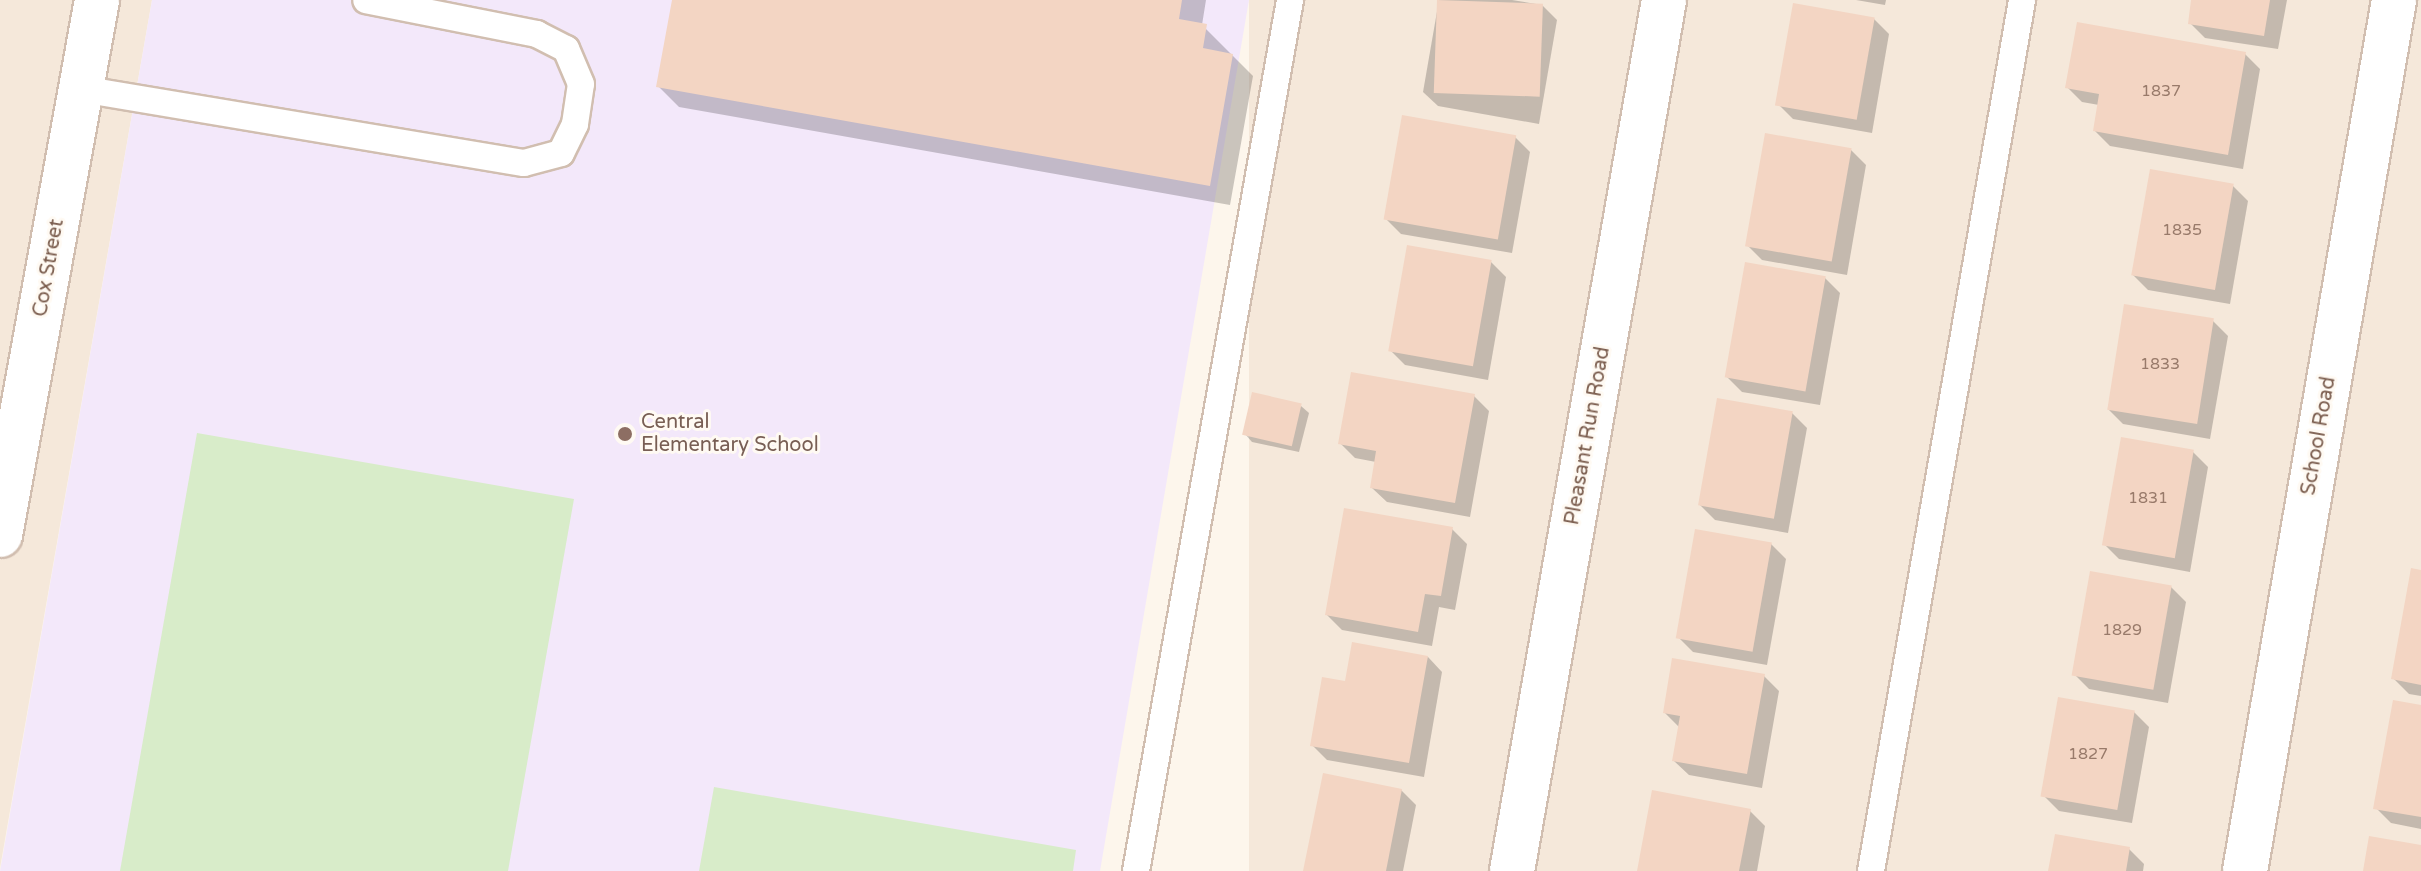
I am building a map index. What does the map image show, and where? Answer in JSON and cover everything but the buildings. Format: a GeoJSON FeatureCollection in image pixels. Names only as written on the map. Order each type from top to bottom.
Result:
{"type":"FeatureCollection","features":[{"type":"Feature","properties":{"kind":"street","name":"Cox Street"},"geometry":{"type":"LineString","coordinates":[[0,535],[97,0]]}},
{"type":"Feature","properties":{"kind":"street","name":"Pleasant Run Road"},"geometry":{"type":"LineString","coordinates":[[1512,871],[1664,0]]}},
{"type":"Feature","properties":{"kind":"street","name":"School Road"},"geometry":{"type":"LineString","coordinates":[[2245,871],[2394,0]]}},
{"type":"Feature","properties":{"kind":"lane"},"geometry":{"type":"LineString","coordinates":[[81,89],[524,163],[561,153],[575,124],[581,84],[566,49],[537,34],[366,0]]}},
{"type":"Feature","properties":{"kind":"lane"},"geometry":{"type":"LineString","coordinates":[[1136,871],[1290,0]]}},
{"type":"Feature","properties":{"kind":"lane"},"geometry":{"type":"LineString","coordinates":[[1871,871],[2022,0]]}},
{"type":"Feature","properties":{"kind":"shaded area"},"geometry":{"type":"Polygon","coordinates":[[[0,0],[152,0],[0,868],[0,0]]]}},
{"type":"Feature","properties":{"kind":"shaded area","name":"Central Elementary School"},"geometry":{"type":"Polygon","coordinates":[[[152,0],[1249,0],[1100,871],[0,871],[152,0]]]}},
{"type":"Feature","properties":{"kind":"shaded area"},"geometry":{"type":"Polygon","coordinates":[[[1249,0],[2421,0],[2421,871],[1249,871],[1249,0]]]}},
{"type":"Feature","properties":{"kind":"green space"},"geometry":{"type":"Polygon","coordinates":[[[197,433],[574,499],[508,871],[120,871],[197,433]]]}},
{"type":"Feature","properties":{"kind":"green space"},"geometry":{"type":"Polygon","coordinates":[[[714,787],[1076,850],[1073,871],[699,871],[714,787]]]}},
{"type":"Feature","properties":{"kind":"place","name":"Central Elementary School"},"geometry":{"type":"Point","coordinates":[625,434]}}]}
